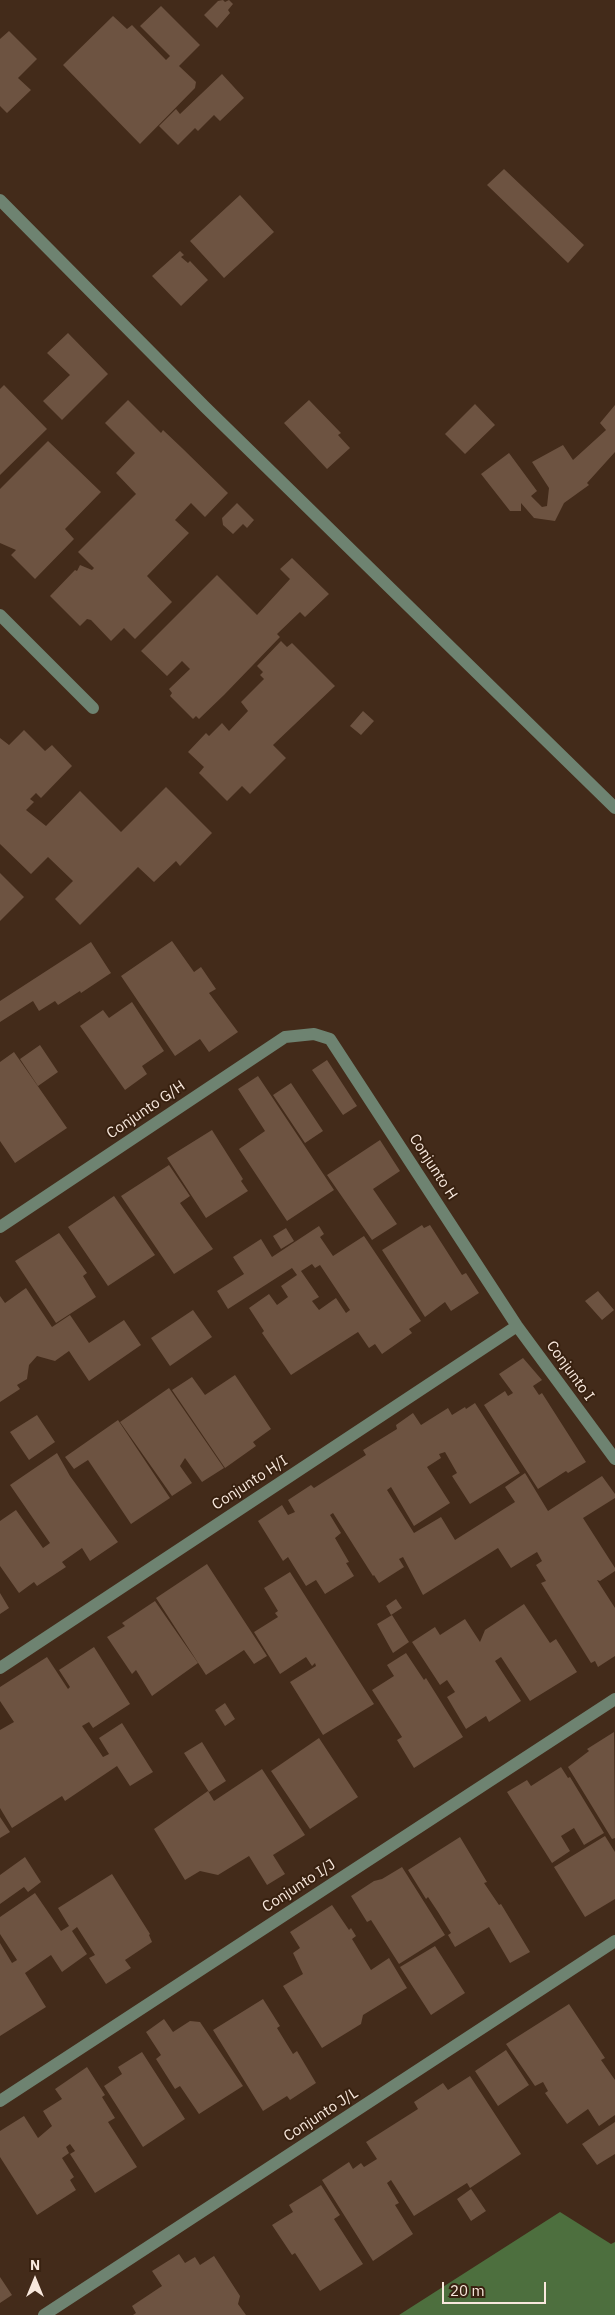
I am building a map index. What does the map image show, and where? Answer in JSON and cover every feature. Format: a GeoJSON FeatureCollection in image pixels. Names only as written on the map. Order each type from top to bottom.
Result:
{"type":"FeatureCollection","features":[{"type":"Feature","properties":{"kind":"street"},"geometry":{"type":"LineString","coordinates":[[0,200],[233,434],[615,808]]}},
{"type":"Feature","properties":{"kind":"street"},"geometry":{"type":"LineString","coordinates":[[0,615],[93,708]]}},
{"type":"Feature","properties":{"kind":"street","name":"Conjunto G/H"},"geometry":{"type":"LineString","coordinates":[[0,1227],[284,1037],[314,1034]]}},
{"type":"Feature","properties":{"kind":"street","name":"Conjunto H"},"geometry":{"type":"LineString","coordinates":[[314,1034],[330,1039],[517,1326]]}},
{"type":"Feature","properties":{"kind":"street","name":"Conjunto I"},"geometry":{"type":"LineString","coordinates":[[517,1326],[615,1459]]}},
{"type":"Feature","properties":{"kind":"street","name":"Conjunto H/I"},"geometry":{"type":"LineString","coordinates":[[0,1668],[517,1326]]}},
{"type":"Feature","properties":{"kind":"street","name":"Conjunto I/J"},"geometry":{"type":"LineString","coordinates":[[0,2101],[615,1699]]}},
{"type":"Feature","properties":{"kind":"street","name":"Conjunto J/L"},"geometry":{"type":"LineString","coordinates":[[44,2315],[615,1941]]}},
{"type":"Feature","properties":{"kind":"green space"},"geometry":{"type":"Polygon","coordinates":[[[560,2212],[611,2244],[615,2242],[615,2315],[399,2315],[560,2212]]]}},
{"type":"Feature","properties":{"kind":"building"},"geometry":{"type":"Polygon","coordinates":[[[223,0],[225,2],[229,0],[233,4],[228,10],[230,13],[217,28],[204,15],[218,1],[223,0]]]}},
{"type":"Feature","properties":{"kind":"building"},"geometry":{"type":"Polygon","coordinates":[[[161,6],[200,45],[179,66],[196,82],[195,88],[140,144],[63,65],[113,16],[127,29],[132,25],[166,60],[170,56],[140,26],[161,6]]]}},
{"type":"Feature","properties":{"kind":"building"},"geometry":{"type":"Polygon","coordinates":[[[9,31],[37,59],[18,78],[31,90],[7,113],[0,106],[0,39],[9,31]]]}},
{"type":"Feature","properties":{"kind":"building"},"geometry":{"type":"Polygon","coordinates":[[[222,74],[244,98],[220,121],[214,115],[198,131],[195,128],[178,145],[159,126],[176,109],[180,114],[222,74]]]}},
{"type":"Feature","properties":{"kind":"building"},"geometry":{"type":"Polygon","coordinates":[[[504,169],[584,245],[568,263],[487,185],[504,169]]]}},
{"type":"Feature","properties":{"kind":"building"},"geometry":{"type":"Polygon","coordinates":[[[240,195],[274,232],[224,278],[190,241],[240,195]]]}},
{"type":"Feature","properties":{"kind":"building"},"geometry":{"type":"Polygon","coordinates":[[[180,251],[184,255],[181,257],[188,263],[190,261],[208,280],[181,306],[152,276],[180,251]]]}},
{"type":"Feature","properties":{"kind":"building"},"geometry":{"type":"Polygon","coordinates":[[[68,333],[108,374],[62,420],[43,401],[70,375],[47,353],[68,333]]]}},
{"type":"Feature","properties":{"kind":"building"},"geometry":{"type":"Polygon","coordinates":[[[4,385],[47,429],[0,475],[0,389],[4,385]]]}},
{"type":"Feature","properties":{"kind":"building"},"geometry":{"type":"Polygon","coordinates":[[[128,400],[161,433],[163,430],[228,493],[205,517],[191,503],[175,520],[189,533],[147,576],[172,602],[135,639],[124,628],[111,641],[91,620],[87,619],[80,626],[50,596],[75,570],[77,571],[80,565],[92,570],[94,568],[78,552],[136,494],[116,473],[135,453],[105,423],[128,400]]]}},
{"type":"Feature","properties":{"kind":"building"},"geometry":{"type":"Polygon","coordinates":[[[309,400],[341,433],[338,435],[350,448],[327,469],[284,423],[309,400]]]}},
{"type":"Feature","properties":{"kind":"building"},"geometry":{"type":"Polygon","coordinates":[[[475,404],[495,425],[465,454],[445,434],[475,404]]]}},
{"type":"Feature","properties":{"kind":"building"},"geometry":{"type":"Polygon","coordinates":[[[615,405],[615,452],[587,483],[589,485],[564,503],[555,521],[534,518],[521,503],[521,511],[510,511],[481,474],[509,453],[537,491],[531,496],[542,507],[547,506],[549,488],[532,462],[563,445],[573,460],[606,430],[600,423],[615,405]]]}},
{"type":"Feature","properties":{"kind":"building"},"geometry":{"type":"Polygon","coordinates":[[[48,441],[101,492],[65,529],[74,539],[35,579],[11,555],[16,550],[0,543],[0,489],[48,441]]]}},
{"type":"Feature","properties":{"kind":"building"},"geometry":{"type":"Polygon","coordinates":[[[237,503],[254,520],[247,528],[243,524],[233,534],[223,525],[222,518],[237,503]]]}},
{"type":"Feature","properties":{"kind":"building"},"geometry":{"type":"Polygon","coordinates":[[[292,558],[329,594],[305,617],[300,612],[277,634],[280,637],[224,695],[199,719],[196,716],[193,719],[170,696],[172,693],[169,689],[190,669],[182,661],[167,676],[141,651],[217,575],[257,615],[290,579],[280,569],[292,558]]]}},
{"type":"Feature","properties":{"kind":"building"},"geometry":{"type":"Polygon","coordinates":[[[281,641],[287,647],[292,643],[335,686],[273,745],[286,758],[250,794],[242,786],[227,801],[199,773],[204,767],[188,752],[206,733],[209,736],[222,723],[229,731],[248,711],[241,702],[264,679],[260,675],[263,672],[257,666],[281,641]]]}},
{"type":"Feature","properties":{"kind":"building"},"geometry":{"type":"Polygon","coordinates":[[[363,711],[374,721],[361,735],[350,726],[363,711]]]}},
{"type":"Feature","properties":{"kind":"building"},"geometry":{"type":"Polygon","coordinates":[[[24,730],[45,751],[52,745],[72,766],[41,798],[36,793],[30,799],[34,802],[26,810],[46,826],[80,791],[121,832],[166,787],[212,833],[180,866],[176,861],[154,882],[138,867],[80,925],[55,899],[73,881],[48,857],[31,874],[0,844],[0,738],[9,745],[24,730]]]}},
{"type":"Feature","properties":{"kind":"building"},"geometry":{"type":"Polygon","coordinates":[[[0,873],[24,897],[0,921],[0,873]]]}},
{"type":"Feature","properties":{"kind":"building"},"geometry":{"type":"Polygon","coordinates":[[[172,941],[194,972],[201,967],[216,989],[209,993],[238,1032],[209,1052],[200,1039],[175,1056],[121,976],[172,941]]]}},
{"type":"Feature","properties":{"kind":"building"},"geometry":{"type":"Polygon","coordinates":[[[91,942],[111,973],[81,993],[80,991],[58,1005],[55,1001],[39,1011],[33,1001],[0,1022],[0,1001],[91,942]]]}},
{"type":"Feature","properties":{"kind":"building"},"geometry":{"type":"Polygon","coordinates":[[[132,1002],[164,1051],[142,1066],[147,1074],[125,1090],[80,1026],[103,1010],[109,1018],[132,1002]]]}},
{"type":"Feature","properties":{"kind":"building"},"geometry":{"type":"Polygon","coordinates":[[[40,1045],[58,1072],[38,1086],[20,1059],[40,1045]]]}},
{"type":"Feature","properties":{"kind":"building"},"geometry":{"type":"Polygon","coordinates":[[[14,1052],[67,1128],[15,1163],[0,1141],[0,1062],[14,1052]]]}},
{"type":"Feature","properties":{"kind":"building"},"geometry":{"type":"Polygon","coordinates":[[[327,1060],[357,1106],[343,1115],[312,1070],[327,1060]]]}},
{"type":"Feature","properties":{"kind":"building"},"geometry":{"type":"Polygon","coordinates":[[[258,1076],[334,1190],[287,1221],[239,1149],[265,1131],[238,1089],[258,1076]]]}},
{"type":"Feature","properties":{"kind":"building"},"geometry":{"type":"Polygon","coordinates":[[[291,1083],[323,1131],[305,1143],[273,1095],[291,1083]]]}},
{"type":"Feature","properties":{"kind":"building"},"geometry":{"type":"Polygon","coordinates":[[[212,1130],[243,1179],[241,1181],[248,1191],[206,1218],[167,1158],[212,1130]]]}},
{"type":"Feature","properties":{"kind":"building"},"geometry":{"type":"Polygon","coordinates":[[[380,1140],[400,1171],[373,1189],[397,1224],[372,1240],[327,1175],[380,1140]]]}},
{"type":"Feature","properties":{"kind":"building"},"geometry":{"type":"Polygon","coordinates":[[[169,1165],[190,1196],[180,1203],[213,1249],[174,1274],[121,1196],[169,1165]]]}},
{"type":"Feature","properties":{"kind":"building"},"geometry":{"type":"Polygon","coordinates":[[[114,1196],[155,1255],[108,1286],[68,1227],[114,1196]]]}},
{"type":"Feature","properties":{"kind":"building"},"geometry":{"type":"Polygon","coordinates":[[[422,1225],[424,1228],[430,1225],[462,1275],[466,1273],[479,1293],[451,1311],[445,1302],[425,1317],[382,1250],[422,1225]]]}},
{"type":"Feature","properties":{"kind":"building"},"geometry":{"type":"Polygon","coordinates":[[[319,1226],[324,1234],[320,1237],[333,1256],[364,1236],[421,1321],[409,1329],[412,1333],[382,1354],[375,1344],[369,1348],[358,1332],[291,1375],[262,1333],[264,1331],[249,1308],[269,1294],[277,1305],[288,1297],[281,1286],[297,1275],[292,1268],[228,1309],[217,1291],[244,1274],[233,1257],[261,1239],[272,1257],[319,1226]],[[312,1264],[301,1271],[319,1297],[312,1301],[319,1310],[336,1298],[346,1313],[350,1310],[320,1265],[315,1268],[312,1264]]]}},
{"type":"Feature","properties":{"kind":"building"},"geometry":{"type":"Polygon","coordinates":[[[286,1228],[294,1241],[281,1249],[273,1236],[286,1228]]]}},
{"type":"Feature","properties":{"kind":"building"},"geometry":{"type":"Polygon","coordinates":[[[59,1233],[87,1273],[83,1276],[96,1297],[56,1323],[15,1261],[59,1233]]]}},
{"type":"Feature","properties":{"kind":"building"},"geometry":{"type":"Polygon","coordinates":[[[26,1288],[52,1327],[70,1315],[89,1343],[124,1320],[141,1345],[89,1381],[69,1351],[55,1361],[37,1356],[29,1365],[27,1379],[17,1385],[20,1389],[0,1402],[0,1296],[5,1303],[26,1288]]]}},
{"type":"Feature","properties":{"kind":"building"},"geometry":{"type":"Polygon","coordinates":[[[598,1291],[614,1310],[602,1320],[585,1301],[598,1291]]]}},
{"type":"Feature","properties":{"kind":"building"},"geometry":{"type":"Polygon","coordinates":[[[193,1310],[212,1337],[170,1366],[151,1338],[193,1310]]]}},
{"type":"Feature","properties":{"kind":"building"},"geometry":{"type":"Polygon","coordinates":[[[523,1358],[542,1380],[533,1386],[539,1395],[542,1393],[586,1462],[568,1473],[566,1471],[538,1489],[484,1405],[505,1391],[508,1396],[513,1393],[499,1374],[523,1358]]]}},
{"type":"Feature","properties":{"kind":"building"},"geometry":{"type":"Polygon","coordinates":[[[235,1375],[271,1429],[253,1442],[256,1446],[225,1468],[172,1390],[192,1377],[205,1395],[235,1375]]]}},
{"type":"Feature","properties":{"kind":"building"},"geometry":{"type":"Polygon","coordinates":[[[169,1388],[224,1468],[202,1482],[185,1458],[180,1466],[192,1483],[172,1496],[120,1422],[169,1388]]]}},
{"type":"Feature","properties":{"kind":"building"},"geometry":{"type":"Polygon","coordinates":[[[475,1403],[520,1473],[470,1504],[452,1476],[457,1473],[445,1452],[439,1454],[441,1458],[427,1467],[450,1503],[414,1526],[391,1487],[387,1490],[414,1533],[441,1517],[455,1540],[515,1502],[505,1487],[525,1473],[548,1511],[602,1476],[615,1494],[615,1498],[583,1518],[615,1568],[615,1571],[600,1581],[597,1580],[615,1608],[615,1656],[598,1667],[595,1661],[591,1663],[541,1583],[546,1581],[536,1565],[542,1561],[537,1552],[511,1568],[498,1548],[423,1595],[403,1557],[399,1559],[404,1567],[379,1583],[333,1513],[330,1515],[341,1533],[335,1538],[349,1562],[346,1563],[354,1576],[325,1594],[316,1580],[306,1586],[288,1557],[283,1561],[258,1521],[282,1505],[288,1515],[295,1512],[288,1500],[311,1485],[314,1488],[366,1455],[363,1450],[397,1429],[396,1425],[413,1413],[421,1425],[448,1408],[452,1415],[475,1403]]]}},
{"type":"Feature","properties":{"kind":"building"},"geometry":{"type":"Polygon","coordinates":[[[37,1415],[55,1442],[29,1460],[10,1432],[37,1415]]]}},
{"type":"Feature","properties":{"kind":"building"},"geometry":{"type":"Polygon","coordinates":[[[118,1420],[170,1498],[131,1524],[88,1460],[74,1469],[65,1457],[118,1420]]]}},
{"type":"Feature","properties":{"kind":"building"},"geometry":{"type":"Polygon","coordinates":[[[57,1453],[70,1476],[118,1542],[90,1561],[82,1548],[62,1562],[66,1567],[37,1586],[34,1582],[19,1593],[0,1566],[0,1521],[16,1510],[43,1548],[50,1543],[10,1485],[57,1453]]]}},
{"type":"Feature","properties":{"kind":"building"},"geometry":{"type":"Polygon","coordinates":[[[207,1564],[267,1656],[254,1664],[244,1650],[206,1675],[156,1598],[207,1564]]]}},
{"type":"Feature","properties":{"kind":"building"},"geometry":{"type":"Polygon","coordinates":[[[290,1572],[374,1704],[323,1735],[290,1682],[316,1666],[315,1663],[312,1666],[306,1657],[280,1674],[254,1632],[278,1617],[275,1613],[278,1611],[264,1588],[290,1572]]]}},
{"type":"Feature","properties":{"kind":"building"},"geometry":{"type":"Polygon","coordinates":[[[0,1593],[9,1608],[0,1614],[0,1593]]]}},
{"type":"Feature","properties":{"kind":"building"},"geometry":{"type":"Polygon","coordinates":[[[396,1599],[402,1608],[391,1615],[386,1606],[396,1599]]]}},
{"type":"Feature","properties":{"kind":"building"},"geometry":{"type":"Polygon","coordinates":[[[155,1601],[198,1663],[152,1696],[136,1670],[132,1674],[107,1637],[125,1626],[122,1623],[155,1601]]]}},
{"type":"Feature","properties":{"kind":"building"},"geometry":{"type":"Polygon","coordinates":[[[524,1604],[550,1643],[556,1639],[577,1672],[530,1701],[501,1657],[495,1661],[521,1701],[489,1722],[486,1716],[466,1729],[447,1697],[455,1692],[447,1680],[440,1685],[412,1642],[435,1627],[440,1635],[465,1619],[480,1642],[485,1630],[524,1604]]]}},
{"type":"Feature","properties":{"kind":"building"},"geometry":{"type":"Polygon","coordinates":[[[392,1615],[409,1642],[393,1653],[377,1624],[392,1615]]]}},
{"type":"Feature","properties":{"kind":"building"},"geometry":{"type":"Polygon","coordinates":[[[94,1647],[130,1704],[93,1728],[89,1722],[82,1726],[103,1757],[109,1754],[99,1738],[122,1723],[153,1772],[130,1786],[117,1766],[65,1801],[62,1796],[12,1828],[0,1808],[0,1730],[14,1722],[0,1701],[0,1687],[47,1657],[68,1689],[70,1687],[59,1670],[94,1647]]]}},
{"type":"Feature","properties":{"kind":"building"},"geometry":{"type":"Polygon","coordinates":[[[406,1653],[424,1680],[426,1678],[463,1737],[414,1768],[397,1740],[402,1737],[372,1690],[394,1676],[387,1665],[406,1653]]]}},
{"type":"Feature","properties":{"kind":"building"},"geometry":{"type":"Polygon","coordinates":[[[225,1703],[235,1719],[225,1726],[215,1710],[225,1703]]]}},
{"type":"Feature","properties":{"kind":"building"},"geometry":{"type":"Polygon","coordinates":[[[614,1732],[615,1838],[612,1839],[568,1767],[589,1751],[587,1749],[614,1732]]]}},
{"type":"Feature","properties":{"kind":"building"},"geometry":{"type":"Polygon","coordinates":[[[319,1738],[358,1797],[310,1829],[271,1771],[319,1738]]]}},
{"type":"Feature","properties":{"kind":"building"},"geometry":{"type":"Polygon","coordinates":[[[202,1742],[226,1781],[209,1792],[184,1753],[202,1742]]]}},
{"type":"Feature","properties":{"kind":"building"},"geometry":{"type":"Polygon","coordinates":[[[561,1767],[568,1778],[570,1777],[604,1833],[584,1845],[574,1828],[561,1836],[570,1851],[552,1863],[507,1792],[527,1780],[531,1786],[561,1767]]]}},
{"type":"Feature","properties":{"kind":"building"},"geometry":{"type":"Polygon","coordinates":[[[262,1769],[305,1835],[273,1855],[285,1874],[267,1885],[249,1856],[218,1875],[200,1871],[185,1880],[154,1829],[208,1791],[214,1801],[262,1769]]]}},
{"type":"Feature","properties":{"kind":"building"},"geometry":{"type":"Polygon","coordinates":[[[0,1817],[10,1832],[0,1838],[0,1817]]]}},
{"type":"Feature","properties":{"kind":"building"},"geometry":{"type":"Polygon","coordinates":[[[605,1836],[615,1852],[615,1899],[585,1917],[554,1867],[605,1836]]]}},
{"type":"Feature","properties":{"kind":"building"},"geometry":{"type":"Polygon","coordinates":[[[460,1837],[487,1882],[484,1883],[499,1905],[501,1904],[530,1952],[510,1963],[489,1927],[455,1947],[448,1935],[451,1933],[408,1870],[460,1837]]]}},
{"type":"Feature","properties":{"kind":"building"},"geometry":{"type":"Polygon","coordinates":[[[25,1857],[41,1882],[28,1892],[24,1887],[0,1904],[0,1875],[25,1857]]]}},
{"type":"Feature","properties":{"kind":"building"},"geometry":{"type":"Polygon","coordinates":[[[402,1867],[445,1935],[399,1964],[371,1920],[367,1922],[351,1896],[374,1881],[382,1879],[402,1867]]]}},
{"type":"Feature","properties":{"kind":"building"},"geometry":{"type":"Polygon","coordinates":[[[112,1874],[150,1934],[152,1942],[125,1960],[131,1968],[106,1984],[89,1958],[95,1955],[77,1927],[72,1931],[87,1954],[62,1972],[51,1955],[25,1973],[46,2007],[0,2036],[0,1943],[12,1963],[17,1960],[0,1934],[0,1917],[35,1893],[61,1931],[69,1926],[58,1908],[112,1874]]]}},
{"type":"Feature","properties":{"kind":"building"},"geometry":{"type":"Polygon","coordinates":[[[332,1905],[349,1930],[351,1928],[356,1936],[352,1939],[371,1970],[389,1958],[407,1988],[363,2015],[361,2024],[322,2048],[283,1986],[303,1974],[293,1953],[300,1948],[290,1932],[332,1905]]]}},
{"type":"Feature","properties":{"kind":"building"},"geometry":{"type":"Polygon","coordinates":[[[435,1946],[465,1993],[431,2015],[400,1967],[435,1946]]]}},
{"type":"Feature","properties":{"kind":"building"},"geometry":{"type":"Polygon","coordinates":[[[263,1999],[280,2026],[277,2028],[293,2054],[297,2051],[316,2083],[290,2100],[287,2096],[263,2111],[213,2030],[263,1999]]]}},
{"type":"Feature","properties":{"kind":"building"},"geometry":{"type":"Polygon","coordinates":[[[569,2004],[605,2058],[601,2060],[615,2080],[615,2115],[599,2126],[588,2109],[567,2124],[545,2093],[548,2091],[543,2082],[535,2086],[506,2044],[569,2004]]]}},
{"type":"Feature","properties":{"kind":"building"},"geometry":{"type":"Polygon","coordinates":[[[164,2019],[173,2032],[190,2021],[200,2022],[243,2086],[199,2114],[180,2086],[175,2089],[156,2059],[161,2055],[146,2032],[164,2019]]]}},
{"type":"Feature","properties":{"kind":"building"},"geometry":{"type":"Polygon","coordinates":[[[506,2050],[529,2085],[498,2106],[475,2071],[506,2050]]]}},
{"type":"Feature","properties":{"kind":"building"},"geometry":{"type":"Polygon","coordinates":[[[142,2052],[185,2119],[143,2147],[104,2086],[122,2074],[118,2067],[142,2052]]]}},
{"type":"Feature","properties":{"kind":"building"},"geometry":{"type":"Polygon","coordinates":[[[87,2067],[105,2095],[102,2097],[115,2118],[108,2122],[137,2167],[95,2193],[70,2154],[75,2151],[70,2144],[66,2147],[69,2153],[62,2158],[74,2177],[70,2180],[76,2190],[37,2215],[0,2157],[0,2131],[24,2116],[38,2138],[52,2126],[43,2111],[62,2099],[55,2089],[87,2067]]]}},
{"type":"Feature","properties":{"kind":"building"},"geometry":{"type":"Polygon","coordinates":[[[470,2076],[521,2154],[470,2188],[467,2183],[414,2216],[391,2180],[387,2183],[399,2203],[395,2205],[413,2234],[373,2261],[322,2180],[349,2162],[353,2169],[361,2163],[364,2167],[377,2159],[366,2142],[418,2109],[414,2102],[443,2083],[448,2090],[470,2076]]]}},
{"type":"Feature","properties":{"kind":"building"},"geometry":{"type":"Polygon","coordinates":[[[615,2122],[615,2154],[597,2165],[582,2144],[615,2122]]]}},
{"type":"Feature","properties":{"kind":"building"},"geometry":{"type":"Polygon","coordinates":[[[321,2185],[340,2215],[334,2219],[363,2264],[320,2291],[295,2253],[292,2255],[272,2225],[293,2212],[289,2205],[321,2185]]]}},
{"type":"Feature","properties":{"kind":"building"},"geometry":{"type":"Polygon","coordinates":[[[471,2189],[486,2211],[471,2221],[457,2199],[471,2189]]]}},
{"type":"Feature","properties":{"kind":"building"},"geometry":{"type":"Polygon","coordinates":[[[179,2254],[185,2263],[195,2257],[200,2265],[214,2256],[240,2296],[238,2304],[246,2315],[133,2315],[136,2313],[132,2306],[162,2286],[152,2271],[179,2254]]]}},
{"type":"Feature","properties":{"kind":"building"},"geometry":{"type":"Polygon","coordinates":[[[0,2277],[12,2295],[0,2303],[0,2277]]]}}]}
